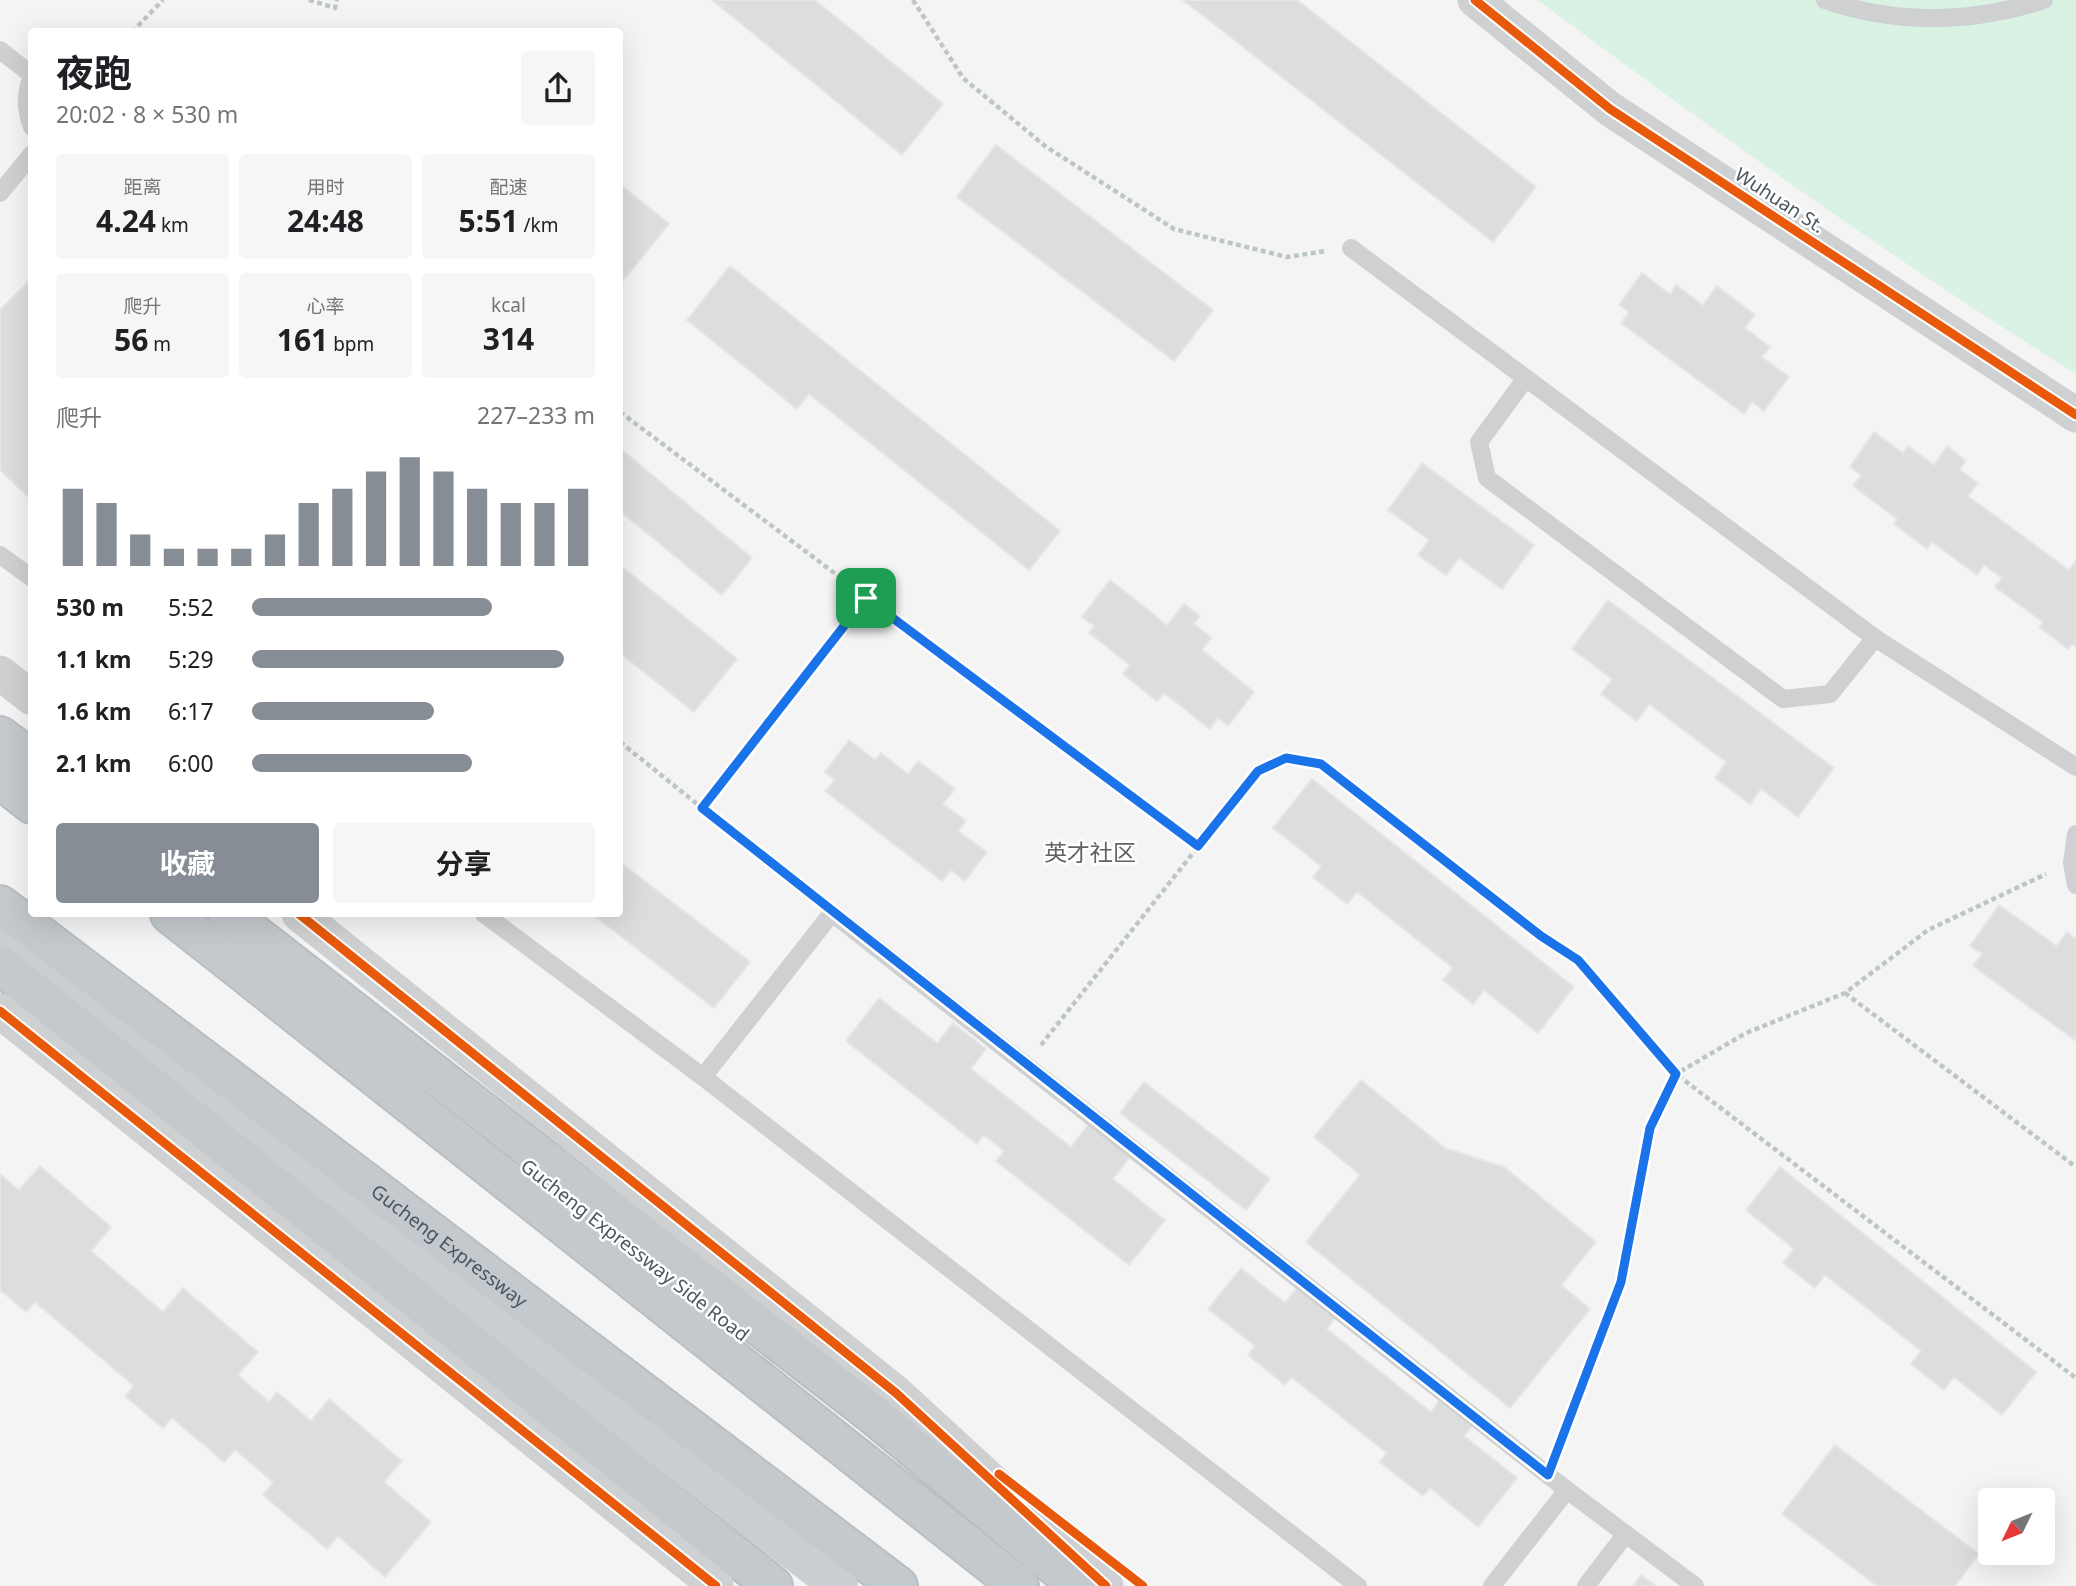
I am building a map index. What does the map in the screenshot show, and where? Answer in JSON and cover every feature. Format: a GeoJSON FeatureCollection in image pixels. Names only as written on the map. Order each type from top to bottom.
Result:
{"type":"FeatureCollection","features":[{"type":"Feature","properties":{"kind":"highway"},"geometry":{"type":"LineString","coordinates":[[0,736],[28,758]]}},
{"type":"Feature","properties":{"kind":"highway"},"geometry":{"type":"LineString","coordinates":[[0,779],[28,801]]}},
{"type":"Feature","properties":{"kind":"highway","name":"Gucheng Expressway"},"geometry":{"type":"LineString","coordinates":[[0,905],[898,1586]]}},
{"type":"Feature","properties":{"kind":"highway"},"geometry":{"type":"LineString","coordinates":[[174,917],[1019,1586]]}},
{"type":"Feature","properties":{"kind":"highway"},"geometry":{"type":"LineString","coordinates":[[232,917],[875,1416],[1079,1586]]}},
{"type":"Feature","properties":{"kind":"highway"},"geometry":{"type":"LineString","coordinates":[[0,965],[773,1586]]}},
{"type":"Feature","properties":{"kind":"main road"},"geometry":{"type":"LineString","coordinates":[[0,750],[28,772]]}},
{"type":"Feature","properties":{"kind":"main road","name":"Gucheng Expressway Side Road"},"geometry":{"type":"LineString","coordinates":[[212,917],[1062,1586]]}},
{"type":"Feature","properties":{"kind":"main road"},"geometry":{"type":"LineString","coordinates":[[0,933],[839,1586]]}},
{"type":"Feature","properties":{"kind":"street","name":"Wuhuan St."},"geometry":{"type":"LineString","coordinates":[[1475,0],[1610,109],[2076,415]]}},
{"type":"Feature","properties":{"kind":"street"},"geometry":{"type":"LineString","coordinates":[[0,673],[28,695]]}},
{"type":"Feature","properties":{"kind":"street"},"geometry":{"type":"LineString","coordinates":[[303,917],[896,1394],[1106,1586]]}},
{"type":"Feature","properties":{"kind":"street"},"geometry":{"type":"LineString","coordinates":[[0,1011],[716,1586]]}},
{"type":"Feature","properties":{"kind":"lane"},"geometry":{"type":"LineString","coordinates":[[1825,0],[1888,16],[1930,19],[1972,17],[2044,0]]}},
{"type":"Feature","properties":{"kind":"lane"},"geometry":{"type":"LineString","coordinates":[[0,50],[28,73]]}},
{"type":"Feature","properties":{"kind":"lane"},"geometry":{"type":"LineString","coordinates":[[28,87],[28,116]]}},
{"type":"Feature","properties":{"kind":"lane"},"geometry":{"type":"LineString","coordinates":[[0,193],[28,159]]}},
{"type":"Feature","properties":{"kind":"lane"},"geometry":{"type":"LineString","coordinates":[[1352,248],[1875,638],[2076,767]]}},
{"type":"Feature","properties":{"kind":"lane"},"geometry":{"type":"LineString","coordinates":[[1526,378],[1479,442],[1487,478],[1761,683],[1783,699],[1830,694],[1875,638]]}},
{"type":"Feature","properties":{"kind":"lane"},"geometry":{"type":"LineString","coordinates":[[0,555],[28,575]]}},
{"type":"Feature","properties":{"kind":"lane"},"geometry":{"type":"LineString","coordinates":[[2076,834],[2072,863],[2076,885]]}},
{"type":"Feature","properties":{"kind":"lane"},"geometry":{"type":"LineString","coordinates":[[703,1077],[832,912],[1567,1490],[1695,1586]]}},
{"type":"Feature","properties":{"kind":"lane"},"geometry":{"type":"LineString","coordinates":[[488,917],[703,1077],[1358,1586]]}},
{"type":"Feature","properties":{"kind":"lane"},"geometry":{"type":"LineString","coordinates":[[1492,1586],[1567,1490]]}},
{"type":"Feature","properties":{"kind":"lane"},"geometry":{"type":"LineString","coordinates":[[1586,1586],[1625,1535]]}},
{"type":"Feature","properties":{"kind":"path"},"geometry":{"type":"LineString","coordinates":[[136,28],[163,0]]}},
{"type":"Feature","properties":{"kind":"path"},"geometry":{"type":"LineString","coordinates":[[309,0],[335,8],[337,0]]}},
{"type":"Feature","properties":{"kind":"path"},"geometry":{"type":"LineString","coordinates":[[913,0],[963,78],[1045,146],[1174,229],[1287,257],[1352,248]]}},
{"type":"Feature","properties":{"kind":"path"},"geometry":{"type":"LineString","coordinates":[[623,414],[1198,846]]}},
{"type":"Feature","properties":{"kind":"path"},"geometry":{"type":"LineString","coordinates":[[702,808],[866,598]]}},
{"type":"Feature","properties":{"kind":"path"},"geometry":{"type":"LineString","coordinates":[[623,744],[832,912]]}},
{"type":"Feature","properties":{"kind":"path"},"geometry":{"type":"LineString","coordinates":[[1025,1065],[1258,771],[1286,758],[1321,764],[1541,936],[1578,960],[1676,1074],[2076,1378]]}},
{"type":"Feature","properties":{"kind":"path"},"geometry":{"type":"LineString","coordinates":[[1548,1475],[1621,1282],[1650,1128],[1676,1074],[1745,1033],[1845,993],[1928,930],[2072,863]]}},
{"type":"Feature","properties":{"kind":"path"},"geometry":{"type":"LineString","coordinates":[[1845,993],[2076,1167]]}},
{"type":"Feature","properties":{"kind":"green space"},"geometry":{"type":"Polygon","coordinates":[[[1538,0],[2076,0],[2076,374],[1803,193],[1538,0]]]}},
{"type":"Feature","properties":{"kind":"building"},"geometry":{"type":"Polygon","coordinates":[[[712,0],[815,0],[943,104],[902,155],[712,0]]]}},
{"type":"Feature","properties":{"kind":"building"},"geometry":{"type":"Polygon","coordinates":[[[1183,0],[1297,0],[1536,187],[1493,242],[1183,0]]]}},
{"type":"Feature","properties":{"kind":"building"},"geometry":{"type":"Polygon","coordinates":[[[996,145],[1213,310],[1174,361],[957,197],[996,145]]]}},
{"type":"Feature","properties":{"kind":"building"},"geometry":{"type":"Polygon","coordinates":[[[623,186],[669,224],[623,281],[623,186]]]}},
{"type":"Feature","properties":{"kind":"building"},"geometry":{"type":"Polygon","coordinates":[[[730,266],[1060,531],[1029,570],[809,394],[797,409],[687,320],[730,266]]]}},
{"type":"Feature","properties":{"kind":"building"},"geometry":{"type":"Polygon","coordinates":[[[1642,273],[1670,294],[1676,285],[1703,305],[1717,286],[1755,315],[1745,328],[1770,347],[1762,357],[1789,377],[1764,411],[1752,402],[1744,414],[1621,323],[1629,312],[1619,305],[1642,273]]]}},
{"type":"Feature","properties":{"kind":"building"},"geometry":{"type":"Polygon","coordinates":[[[28,282],[28,497],[0,470],[0,310],[28,282]]]}},
{"type":"Feature","properties":{"kind":"building"},"geometry":{"type":"Polygon","coordinates":[[[1874,432],[1903,453],[1908,446],[1934,465],[1947,446],[1966,461],[1960,470],[1978,483],[1968,496],[2069,570],[2076,561],[2076,646],[2072,644],[2068,649],[2039,627],[2043,622],[1995,587],[2002,578],[1984,565],[1977,575],[1932,542],[1927,549],[1894,524],[1897,519],[1853,486],[1861,475],[1850,467],[1874,432]]]}},
{"type":"Feature","properties":{"kind":"building"},"geometry":{"type":"Polygon","coordinates":[[[623,450],[752,558],[722,595],[623,513],[623,450]]]}},
{"type":"Feature","properties":{"kind":"building"},"geometry":{"type":"Polygon","coordinates":[[[1422,463],[1534,545],[1502,589],[1459,558],[1446,575],[1418,555],[1429,540],[1388,510],[1422,463]]]}},
{"type":"Feature","properties":{"kind":"building"},"geometry":{"type":"Polygon","coordinates":[[[623,567],[737,659],[694,712],[623,655],[623,567]]]}},
{"type":"Feature","properties":{"kind":"building"},"geometry":{"type":"Polygon","coordinates":[[[1110,580],[1167,625],[1184,604],[1200,616],[1194,624],[1212,638],[1202,650],[1254,692],[1228,726],[1218,718],[1210,729],[1164,693],[1157,701],[1123,674],[1130,665],[1089,633],[1094,626],[1082,617],[1110,580]]]}},
{"type":"Feature","properties":{"kind":"building"},"geometry":{"type":"Polygon","coordinates":[[[1608,600],[1834,768],[1798,817],[1761,789],[1750,804],[1715,778],[1726,762],[1649,704],[1637,721],[1601,694],[1612,679],[1572,649],[1608,600]]]}},
{"type":"Feature","properties":{"kind":"building"},"geometry":{"type":"Polygon","coordinates":[[[849,740],[875,760],[881,753],[908,774],[918,761],[955,789],[943,804],[966,821],[958,831],[987,852],[965,881],[951,870],[942,881],[825,791],[835,780],[825,772],[849,740]]]}},
{"type":"Feature","properties":{"kind":"building"},"geometry":{"type":"Polygon","coordinates":[[[1312,779],[1574,987],[1538,1033],[1484,990],[1473,1004],[1443,980],[1453,968],[1357,892],[1347,904],[1313,877],[1321,866],[1273,828],[1312,779]]]}},
{"type":"Feature","properties":{"kind":"building"},"geometry":{"type":"Polygon","coordinates":[[[623,864],[750,962],[714,1008],[596,917],[623,917],[623,864]]]}},
{"type":"Feature","properties":{"kind":"building"},"geometry":{"type":"Polygon","coordinates":[[[1999,905],[2057,946],[2067,932],[2076,939],[2076,1041],[1973,966],[1982,954],[1970,946],[1999,905]]]}},
{"type":"Feature","properties":{"kind":"building"},"geometry":{"type":"Polygon","coordinates":[[[879,998],[937,1043],[953,1023],[986,1049],[971,1069],[1071,1147],[1089,1124],[1130,1157],[1113,1179],[1165,1220],[1129,1265],[996,1161],[1004,1151],[984,1135],[977,1144],[846,1041],[879,998]]]}},
{"type":"Feature","properties":{"kind":"building"},"geometry":{"type":"Polygon","coordinates":[[[1361,1080],[1445,1148],[1504,1167],[1596,1242],[1561,1285],[1590,1309],[1510,1408],[1306,1242],[1360,1175],[1314,1137],[1361,1080]]]}},
{"type":"Feature","properties":{"kind":"building"},"geometry":{"type":"Polygon","coordinates":[[[1144,1082],[1270,1179],[1246,1210],[1120,1113],[1144,1082]]]}},
{"type":"Feature","properties":{"kind":"building"},"geometry":{"type":"Polygon","coordinates":[[[40,1166],[111,1227],[91,1251],[163,1312],[183,1288],[258,1352],[238,1375],[269,1402],[277,1392],[311,1421],[329,1399],[402,1461],[384,1482],[431,1522],[385,1577],[338,1536],[327,1549],[263,1495],[273,1482],[235,1450],[224,1462],[172,1418],[163,1428],[125,1396],[134,1386],[35,1302],[26,1312],[0,1290],[0,1174],[19,1190],[40,1166]]]}},
{"type":"Feature","properties":{"kind":"building"},"geometry":{"type":"Polygon","coordinates":[[[1780,1167],[2036,1372],[2002,1415],[1954,1377],[1944,1390],[1911,1364],[1921,1351],[1825,1275],[1815,1288],[1783,1263],[1794,1249],[1746,1210],[1780,1167]]]}},
{"type":"Feature","properties":{"kind":"building"},"geometry":{"type":"Polygon","coordinates":[[[1241,1268],[1285,1303],[1297,1288],[1335,1318],[1327,1329],[1431,1412],[1441,1398],[1474,1424],[1464,1436],[1517,1478],[1478,1527],[1430,1488],[1423,1496],[1380,1462],[1387,1453],[1291,1377],[1285,1385],[1248,1355],[1255,1346],[1208,1309],[1241,1268]]]}},
{"type":"Feature","properties":{"kind":"building"},"geometry":{"type":"Polygon","coordinates":[[[1835,1445],[1978,1555],[1955,1586],[1877,1586],[1782,1514],[1835,1445]]]}},
{"type":"Feature","properties":{"kind":"building"},"geometry":{"type":"Polygon","coordinates":[[[1641,1575],[1656,1586],[1633,1586],[1641,1575]]]}},
{"type":"Feature","properties":{"kind":"cycle path"},"geometry":{"type":"LineString","coordinates":[[1475,0],[1610,109],[2076,415]]}},
{"type":"Feature","properties":{"kind":"cycle path"},"geometry":{"type":"LineString","coordinates":[[303,917],[896,1393],[1106,1586]]}},
{"type":"Feature","properties":{"kind":"cycle path"},"geometry":{"type":"LineString","coordinates":[[0,1011],[716,1586]]}},
{"type":"Feature","properties":{"kind":"cycle path"},"geometry":{"type":"LineString","coordinates":[[999,1474],[1143,1586]]}},
{"type":"Feature","properties":{"kind":"district","name":"英才社区"},"geometry":{"type":"Point","coordinates":[1090,853]}},
{"type":"Feature","properties":{"kind":"route"},"geometry":{"type":"LineString","coordinates":[[866,598],[1198,846],[1258,771],[1286,758],[1321,764],[1541,936],[1578,960],[1676,1074],[1650,1128],[1621,1282],[1548,1475],[702,808],[866,598]]}}]}
